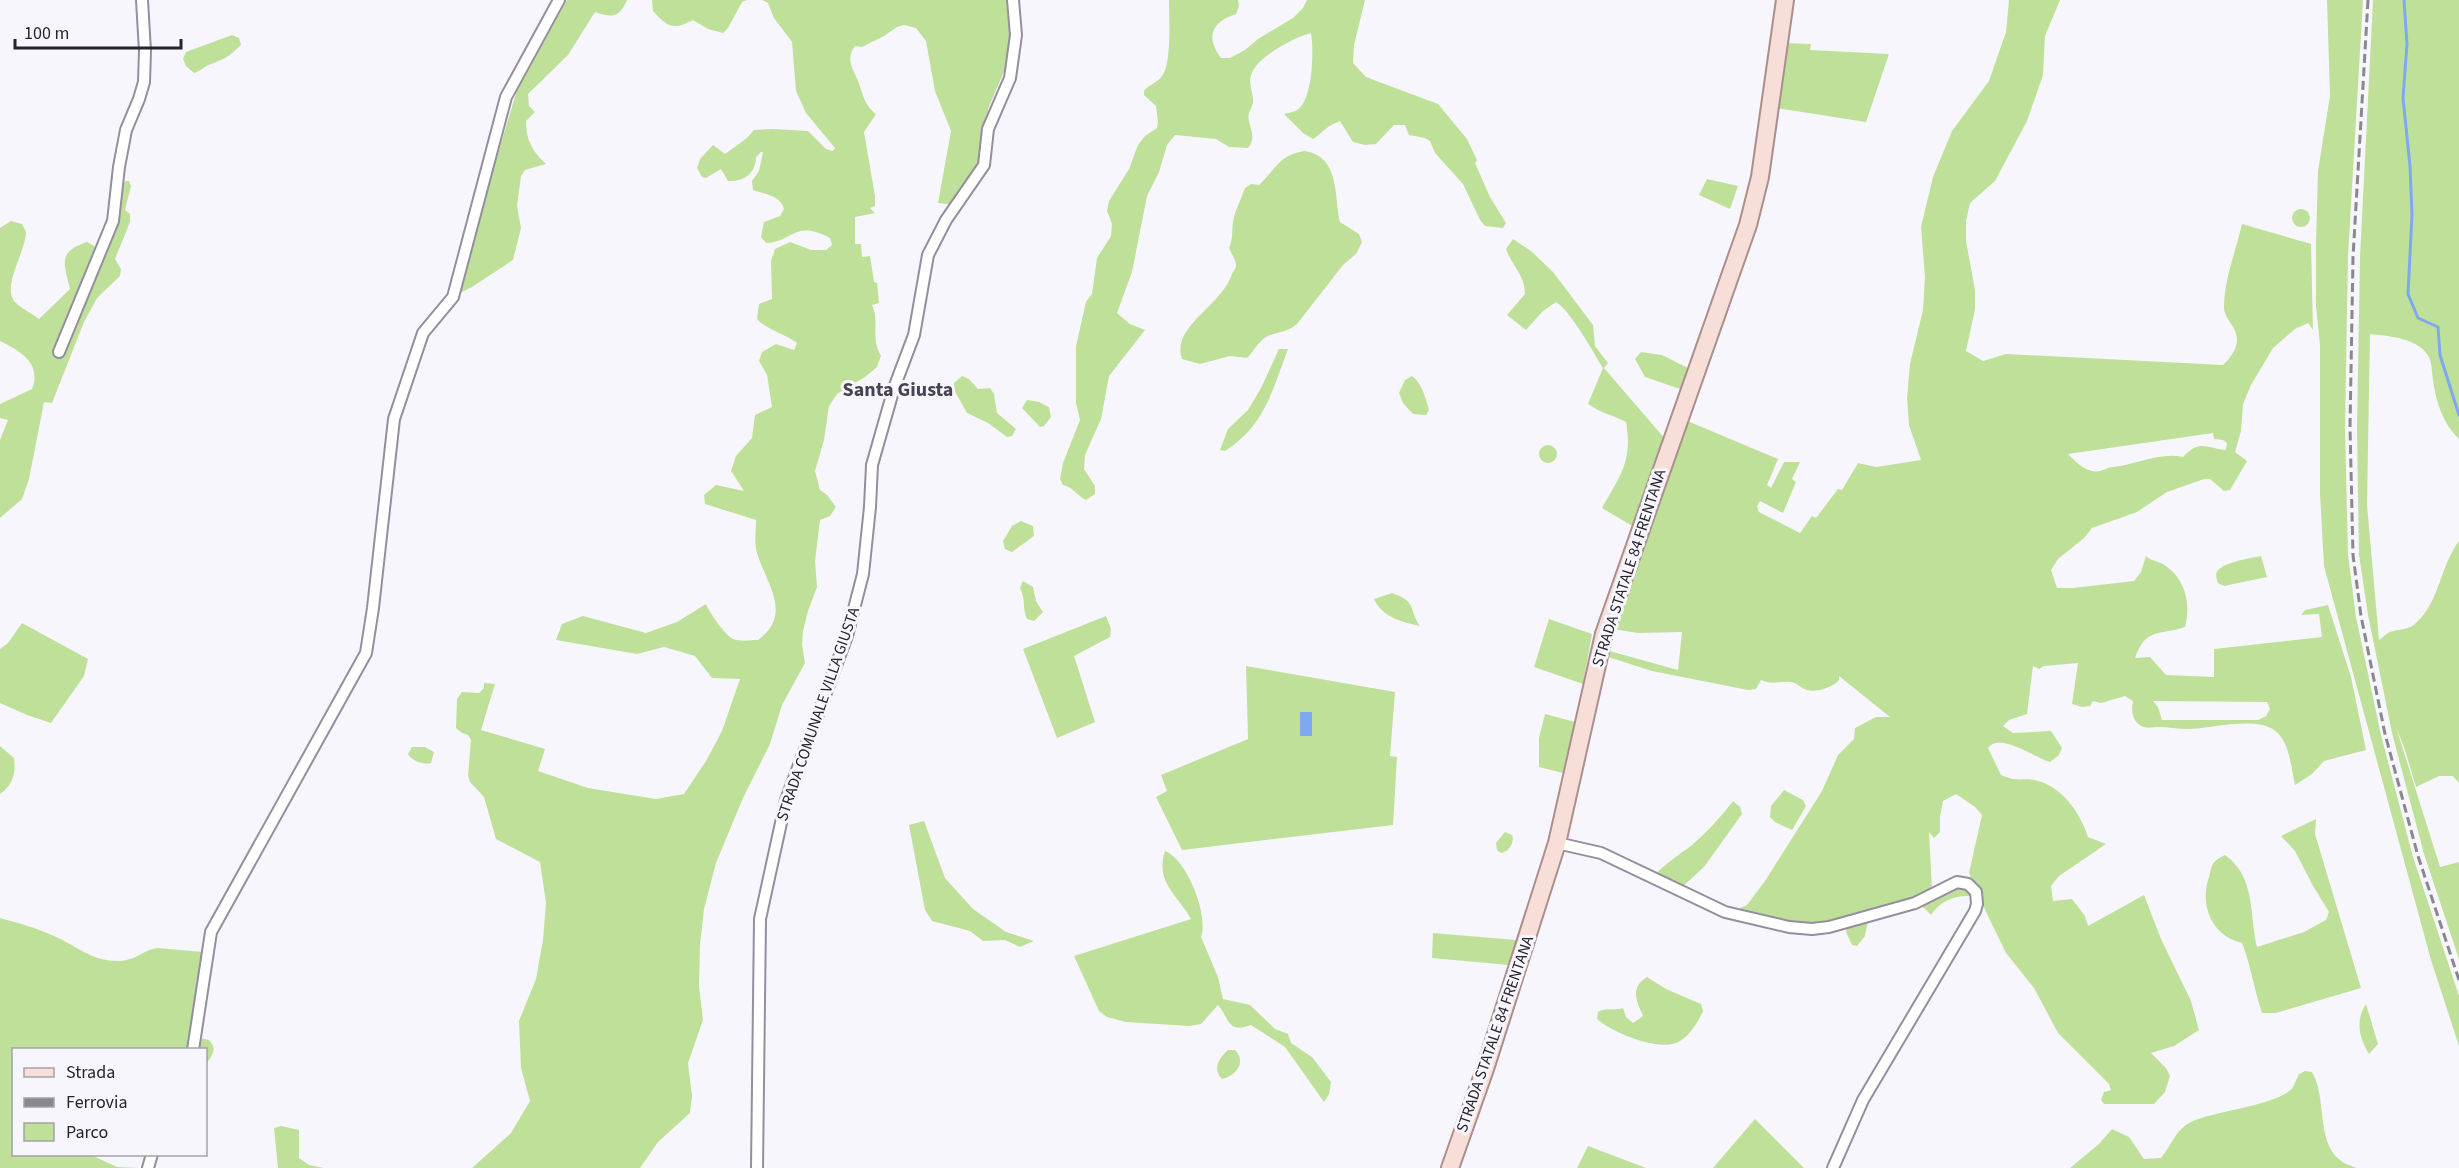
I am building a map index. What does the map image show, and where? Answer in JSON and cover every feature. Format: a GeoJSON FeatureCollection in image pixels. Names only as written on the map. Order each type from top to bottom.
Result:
{"type":"FeatureCollection","features":[{"type":"Feature","properties":{"kind":"main road","name":"STRADA STATALE 84 FRENTANA"},"geometry":{"type":"LineString","coordinates":[[1450,1168],[1485,1069],[1557,843],[1604,634],[1748,225],[1760,177],[1785,0]]}},
{"type":"Feature","properties":{"kind":"street"},"geometry":{"type":"LineString","coordinates":[[59,352],[113,221],[126,130],[144,82],[142,0]]}},
{"type":"Feature","properties":{"kind":"street"},"geometry":{"type":"LineString","coordinates":[[193,1048],[211,932],[366,653],[394,419],[423,333],[453,297],[506,97],[559,0]]}},
{"type":"Feature","properties":{"kind":"street","name":"STRADA COMUNALE VILLA GIUSTA"},"geometry":{"type":"LineString","coordinates":[[757,1168],[760,919],[786,800],[848,636],[863,574],[872,465],[891,398],[914,335],[928,255],[946,220],[984,165],[988,129],[1010,78],[1016,35],[1013,0]]}},
{"type":"Feature","properties":{"kind":"street"},"geometry":{"type":"LineString","coordinates":[[1557,843],[1601,853],[1725,912],[1790,927],[1812,929],[1829,927],[1915,903],[1957,882],[1968,884],[1976,892],[1975,911],[1863,1101],[1833,1168]]}},
{"type":"Feature","properties":{"kind":"green space"},"geometry":{"type":"Polygon","coordinates":[[[567,0],[627,0],[621,10],[614,15],[595,12],[568,55],[528,94],[529,106],[535,112],[526,121],[527,134],[534,150],[546,164],[525,170],[521,176],[517,206],[521,228],[513,260],[456,295],[517,90],[567,0]]]}},
{"type":"Feature","properties":{"kind":"green space"},"geometry":{"type":"Polygon","coordinates":[[[652,0],[747,0],[742,2],[723,33],[708,29],[693,20],[676,26],[667,24],[653,11],[652,0]]]}},
{"type":"Feature","properties":{"kind":"green space"},"geometry":{"type":"Polygon","coordinates":[[[762,0],[1006,0],[1011,42],[1005,69],[988,109],[989,132],[962,206],[938,203],[951,131],[935,91],[926,41],[916,28],[904,25],[862,47],[855,46],[852,51],[851,64],[864,99],[876,114],[864,132],[875,196],[875,206],[870,208],[875,213],[855,217],[855,244],[861,244],[862,257],[870,256],[874,282],[877,283],[879,303],[872,305],[876,342],[881,356],[877,367],[837,394],[829,406],[824,440],[815,471],[820,490],[836,507],[830,516],[820,520],[815,561],[817,587],[803,631],[802,645],[805,663],[782,705],[770,744],[743,798],[716,863],[704,909],[699,986],[703,1020],[688,1063],[692,1096],[690,1113],[658,1142],[640,1168],[472,1168],[511,1133],[530,1101],[521,1068],[519,1021],[536,979],[543,940],[546,903],[540,862],[496,839],[484,797],[470,782],[468,776],[471,740],[468,735],[456,728],[457,699],[462,692],[479,693],[484,688],[484,683],[495,684],[481,730],[545,749],[538,771],[588,788],[656,799],[684,794],[722,731],[740,679],[712,678],[695,656],[664,647],[637,654],[556,640],[562,624],[583,616],[646,633],[677,622],[706,604],[730,637],[746,641],[758,640],[774,620],[776,609],[774,599],[756,549],[756,520],[705,504],[704,495],[716,485],[744,491],[731,471],[736,456],[752,438],[755,415],[772,407],[767,375],[759,361],[762,352],[776,344],[794,350],[797,343],[757,319],[759,304],[772,299],[771,261],[775,249],[790,242],[811,250],[826,250],[832,245],[830,238],[809,231],[801,231],[775,242],[766,243],[761,237],[764,222],[780,216],[784,209],[776,198],[753,190],[752,181],[759,171],[763,152],[756,157],[751,172],[739,180],[728,181],[721,169],[706,178],[702,177],[697,168],[700,159],[713,145],[725,154],[754,130],[808,131],[826,149],[833,151],[835,148],[806,113],[796,91],[792,42],[774,18],[768,3],[762,0]]]}},
{"type":"Feature","properties":{"kind":"green space"},"geometry":{"type":"Polygon","coordinates":[[[1169,0],[1238,0],[1239,6],[1236,14],[1221,21],[1216,26],[1212,37],[1221,58],[1230,58],[1293,18],[1307,0],[1365,0],[1354,45],[1353,63],[1366,77],[1438,104],[1467,139],[1490,197],[1506,223],[1503,228],[1485,226],[1463,184],[1435,153],[1430,141],[1409,135],[1405,125],[1394,125],[1376,144],[1365,145],[1353,142],[1340,121],[1313,139],[1303,133],[1284,114],[1297,110],[1306,96],[1312,62],[1311,33],[1277,49],[1260,61],[1251,75],[1253,103],[1249,118],[1252,138],[1248,148],[1229,147],[1216,139],[1175,135],[1167,145],[1159,172],[1147,196],[1132,272],[1117,313],[1130,324],[1145,330],[1109,376],[1101,419],[1085,455],[1084,469],[1095,486],[1095,494],[1086,500],[1063,485],[1060,479],[1063,463],[1080,420],[1076,403],[1076,346],[1086,302],[1092,294],[1097,258],[1111,236],[1112,224],[1107,211],[1109,201],[1129,169],[1138,145],[1145,136],[1157,128],[1156,106],[1144,95],[1144,91],[1162,76],[1165,70],[1169,40],[1169,0]]]}},
{"type":"Feature","properties":{"kind":"green space"},"geometry":{"type":"Polygon","coordinates":[[[2009,0],[2060,0],[2045,36],[2043,75],[2027,121],[1995,181],[1970,203],[1966,221],[1966,241],[1975,290],[1975,309],[1966,351],[1983,361],[2006,354],[2223,365],[2234,351],[2237,341],[2224,307],[2228,276],[2242,224],[2311,244],[2313,330],[2308,323],[2295,329],[2273,348],[2251,385],[2243,404],[2241,431],[2235,452],[2247,461],[2230,490],[2224,491],[2210,479],[2204,479],[2167,492],[2137,512],[2092,528],[2084,538],[2058,559],[2051,570],[2057,588],[2073,588],[2134,581],[2141,572],[2146,556],[2171,570],[2182,584],[2187,600],[2185,627],[2149,637],[2139,648],[2135,658],[2150,657],[2166,675],[2214,677],[2214,649],[2322,637],[2319,614],[2301,615],[2305,610],[2328,605],[2351,677],[2366,750],[2324,761],[2312,774],[2295,785],[2287,748],[2279,735],[2266,726],[2244,724],[2187,729],[2145,727],[2134,718],[2133,701],[2125,696],[2101,703],[2093,701],[2090,706],[2082,707],[2072,704],[2078,663],[2044,666],[2039,669],[2033,666],[2027,714],[2009,720],[2003,726],[2013,733],[2051,731],[2062,748],[2059,755],[2050,762],[2008,744],[1993,744],[1988,748],[2001,775],[2015,779],[2034,780],[2053,788],[2075,809],[2088,837],[2106,844],[2059,876],[2051,886],[2053,901],[2072,899],[2085,916],[2088,926],[2144,895],[2161,939],[2191,1001],[2199,1030],[2174,1046],[2151,1053],[2166,1068],[2170,1076],[2165,1092],[2154,1104],[2104,1104],[2101,1100],[2104,1092],[2111,1090],[2109,1084],[2058,1033],[2034,988],[2006,953],[1969,873],[1982,815],[1975,807],[1956,794],[1943,801],[1940,832],[1934,838],[1929,832],[1932,891],[1870,914],[1820,924],[1789,924],[1734,911],[1747,905],[1765,881],[1822,791],[1838,755],[1854,739],[1855,728],[1876,717],[1890,717],[1839,676],[1837,683],[1820,690],[1807,690],[1792,682],[1772,683],[1761,680],[1756,689],[1748,690],[1652,671],[1605,656],[1606,650],[1678,670],[1682,632],[1638,633],[1612,629],[1685,420],[1778,459],[1767,485],[1771,488],[1784,462],[1800,462],[1792,479],[1796,482],[1783,513],[1760,501],[1757,506],[1759,512],[1800,533],[1812,516],[1816,518],[1838,489],[1842,490],[1858,463],[1876,467],[1921,460],[1909,425],[1907,398],[1910,364],[1923,310],[1925,277],[1921,227],[1933,177],[1952,131],[1989,81],[2006,32],[2009,0]],[[2213,433],[2068,454],[2086,469],[2100,471],[2156,457],[2183,457],[2199,446],[2226,450],[2227,443],[2214,439],[2213,433]],[[2153,701],[2158,707],[2162,720],[2258,720],[2266,716],[2270,709],[2267,702],[2153,701]]]}},
{"type":"Feature","properties":{"kind":"green space"},"geometry":{"type":"Polygon","coordinates":[[[2327,0],[2363,0],[2348,256],[2345,427],[2348,555],[2356,617],[2381,735],[2413,857],[2459,996],[2459,1046],[2431,960],[2324,566],[2320,493],[2320,345],[2316,306],[2316,244],[2318,171],[2330,96],[2327,0]]]}},
{"type":"Feature","properties":{"kind":"green space"},"geometry":{"type":"Polygon","coordinates":[[[2373,0],[2459,0],[2459,439],[2441,412],[2434,388],[2430,359],[2424,351],[2403,339],[2370,334],[2367,505],[2379,640],[2390,632],[2413,625],[2424,614],[2459,541],[2459,783],[2453,776],[2439,776],[2416,787],[2396,727],[2440,867],[2459,862],[2459,959],[2424,854],[2392,733],[2368,615],[2359,555],[2357,427],[2360,257],[2373,0]]]}},
{"type":"Feature","properties":{"kind":"green space"},"geometry":{"type":"Polygon","coordinates":[[[232,35],[239,38],[241,45],[227,57],[194,73],[186,66],[183,59],[186,52],[232,35]]]}},
{"type":"Feature","properties":{"kind":"green space"},"geometry":{"type":"Polygon","coordinates":[[[1786,43],[1811,44],[1810,50],[1889,54],[1866,122],[1777,108],[1786,43]]]}},
{"type":"Feature","properties":{"kind":"green space"},"geometry":{"type":"Polygon","coordinates":[[[1305,151],[1316,155],[1330,169],[1336,189],[1340,222],[1359,234],[1362,242],[1356,254],[1343,265],[1297,324],[1290,329],[1266,337],[1247,358],[1230,356],[1200,364],[1182,359],[1181,347],[1184,336],[1190,326],[1218,297],[1236,268],[1229,248],[1234,217],[1245,188],[1251,184],[1259,185],[1284,159],[1305,151]]]}},
{"type":"Feature","properties":{"kind":"green space"},"geometry":{"type":"Polygon","coordinates":[[[1707,179],[1738,186],[1730,209],[1699,195],[1707,179]]]}},
{"type":"Feature","properties":{"kind":"green space"},"geometry":{"type":"Polygon","coordinates":[[[125,181],[129,181],[131,186],[125,210],[130,214],[130,222],[115,259],[121,269],[120,276],[97,298],[84,322],[52,403],[44,402],[29,479],[22,499],[0,518],[0,440],[8,420],[0,418],[0,404],[32,389],[34,372],[28,359],[0,341],[0,228],[11,221],[22,224],[26,232],[12,279],[12,296],[16,303],[39,319],[70,289],[65,265],[67,254],[87,242],[103,251],[125,181]]]}},
{"type":"Feature","properties":{"kind":"green space"},"geometry":{"type":"Polygon","coordinates":[[[2301,209],[2307,212],[2310,218],[2307,224],[2301,227],[2295,224],[2292,218],[2295,212],[2301,209]]]}},
{"type":"Feature","properties":{"kind":"green space"},"geometry":{"type":"Polygon","coordinates":[[[1513,239],[1531,251],[1553,272],[1593,325],[1595,346],[1608,363],[1604,368],[1666,440],[1634,527],[1602,508],[1623,468],[1628,447],[1626,422],[1588,404],[1603,368],[1574,322],[1556,302],[1543,311],[1526,330],[1507,315],[1525,294],[1521,276],[1506,249],[1513,239]]]}},
{"type":"Feature","properties":{"kind":"green space"},"geometry":{"type":"Polygon","coordinates":[[[1279,349],[1288,349],[1266,406],[1239,441],[1225,451],[1220,450],[1228,429],[1248,410],[1261,388],[1279,349]]]}},
{"type":"Feature","properties":{"kind":"green space"},"geometry":{"type":"Polygon","coordinates":[[[1641,352],[1662,355],[1690,369],[1683,390],[1645,377],[1635,359],[1641,352]]]}},
{"type":"Feature","properties":{"kind":"green space"},"geometry":{"type":"Polygon","coordinates":[[[962,376],[969,379],[978,389],[990,388],[994,394],[997,413],[1016,429],[1012,436],[1007,437],[988,423],[967,413],[954,390],[954,383],[962,376]]]}},
{"type":"Feature","properties":{"kind":"green space"},"geometry":{"type":"Polygon","coordinates":[[[1412,376],[1425,396],[1429,410],[1426,415],[1413,414],[1403,403],[1399,393],[1405,380],[1412,376]]]}},
{"type":"Feature","properties":{"kind":"green space"},"geometry":{"type":"Polygon","coordinates":[[[1027,400],[1049,407],[1051,417],[1044,426],[1040,427],[1022,408],[1027,400]]]}},
{"type":"Feature","properties":{"kind":"green space"},"geometry":{"type":"Polygon","coordinates":[[[1544,445],[1552,445],[1557,450],[1555,461],[1544,463],[1539,458],[1539,450],[1544,445]]]}},
{"type":"Feature","properties":{"kind":"green space"},"geometry":{"type":"Polygon","coordinates":[[[1021,521],[1033,526],[1034,536],[1012,552],[1005,549],[1003,541],[1012,526],[1021,521]]]}},
{"type":"Feature","properties":{"kind":"green space"},"geometry":{"type":"Polygon","coordinates":[[[2261,556],[2267,577],[2224,586],[2218,583],[2216,574],[2222,567],[2261,556]]]}},
{"type":"Feature","properties":{"kind":"green space"},"geometry":{"type":"Polygon","coordinates":[[[1023,581],[1033,587],[1036,601],[1043,612],[1034,621],[1027,619],[1020,588],[1023,581]]]}},
{"type":"Feature","properties":{"kind":"green space"},"geometry":{"type":"Polygon","coordinates":[[[1392,593],[1409,603],[1420,626],[1387,614],[1374,599],[1392,593]]]}},
{"type":"Feature","properties":{"kind":"green space"},"geometry":{"type":"Polygon","coordinates":[[[1106,616],[1111,629],[1110,637],[1074,656],[1095,722],[1057,738],[1023,649],[1106,616]]]}},
{"type":"Feature","properties":{"kind":"green space"},"geometry":{"type":"Polygon","coordinates":[[[1549,619],[1592,634],[1583,684],[1534,667],[1549,619]]]}},
{"type":"Feature","properties":{"kind":"green space"},"geometry":{"type":"Polygon","coordinates":[[[22,623],[88,659],[84,676],[51,723],[0,703],[0,649],[8,643],[22,623]]]}},
{"type":"Feature","properties":{"kind":"green space"},"geometry":{"type":"Polygon","coordinates":[[[1246,666],[1395,692],[1390,756],[1397,757],[1393,825],[1182,850],[1156,797],[1167,791],[1161,775],[1248,739],[1246,666]]]}},
{"type":"Feature","properties":{"kind":"green space"},"geometry":{"type":"Polygon","coordinates":[[[1545,714],[1575,722],[1563,773],[1539,767],[1539,738],[1545,714]]]}},
{"type":"Feature","properties":{"kind":"green space"},"geometry":{"type":"Polygon","coordinates":[[[0,746],[14,758],[15,763],[11,783],[0,794],[0,746]]]}},
{"type":"Feature","properties":{"kind":"green space"},"geometry":{"type":"Polygon","coordinates":[[[412,747],[425,747],[434,752],[431,763],[421,763],[412,759],[408,754],[412,747]]]}},
{"type":"Feature","properties":{"kind":"green space"},"geometry":{"type":"Polygon","coordinates":[[[1784,790],[1803,800],[1806,806],[1792,830],[1770,817],[1771,806],[1784,790]]]}},
{"type":"Feature","properties":{"kind":"green space"},"geometry":{"type":"Polygon","coordinates":[[[1733,801],[1740,807],[1742,814],[1704,867],[1681,888],[1655,875],[1702,836],[1733,801]]]}},
{"type":"Feature","properties":{"kind":"green space"},"geometry":{"type":"Polygon","coordinates":[[[2316,819],[2315,834],[2361,988],[2276,1013],[2262,1013],[2242,943],[2223,934],[2210,918],[2206,888],[2212,865],[2225,855],[2242,874],[2250,897],[2257,947],[2304,932],[2326,920],[2329,912],[2295,851],[2281,836],[2316,819]]]}},
{"type":"Feature","properties":{"kind":"green space"},"geometry":{"type":"Polygon","coordinates":[[[924,821],[945,878],[973,909],[1006,932],[1034,941],[1020,947],[1005,940],[983,941],[970,931],[932,921],[925,910],[909,825],[924,821]]]}},
{"type":"Feature","properties":{"kind":"green space"},"geometry":{"type":"Polygon","coordinates":[[[1505,832],[1512,835],[1513,841],[1509,849],[1501,853],[1497,850],[1496,843],[1505,832]]]}},
{"type":"Feature","properties":{"kind":"green space"},"geometry":{"type":"Polygon","coordinates":[[[1165,851],[1181,865],[1194,889],[1202,916],[1201,937],[1218,977],[1223,999],[1250,1005],[1275,1029],[1288,1034],[1291,1043],[1312,1057],[1331,1082],[1329,1094],[1324,1102],[1285,1047],[1251,1025],[1237,1028],[1233,1026],[1218,1005],[1201,1024],[1189,1026],[1126,1022],[1107,1017],[1099,1011],[1074,956],[1191,919],[1165,880],[1163,862],[1165,851]]]}},
{"type":"Feature","properties":{"kind":"green space"},"geometry":{"type":"Polygon","coordinates":[[[1950,887],[1968,888],[1972,896],[1960,896],[1949,900],[1931,915],[1919,903],[1950,887]]]}},
{"type":"Feature","properties":{"kind":"green space"},"geometry":{"type":"Polygon","coordinates":[[[1869,916],[1865,936],[1857,946],[1852,945],[1846,932],[1848,923],[1869,916]]]}},
{"type":"Feature","properties":{"kind":"green space"},"geometry":{"type":"Polygon","coordinates":[[[0,918],[41,931],[85,953],[110,961],[125,960],[158,948],[203,952],[190,1048],[12,1048],[12,1156],[93,1156],[117,1167],[139,1168],[0,1168],[0,918]]]}},
{"type":"Feature","properties":{"kind":"green space"},"geometry":{"type":"Polygon","coordinates":[[[1433,933],[1516,940],[1508,965],[1432,958],[1433,933]]]}},
{"type":"Feature","properties":{"kind":"green space"},"geometry":{"type":"Polygon","coordinates":[[[1647,977],[1666,989],[1701,1004],[1703,1011],[1699,1019],[1680,1041],[1661,1045],[1637,1040],[1614,1030],[1597,1019],[1598,1012],[1607,1009],[1623,1008],[1626,1017],[1633,1023],[1643,1016],[1636,990],[1647,977]]]}},
{"type":"Feature","properties":{"kind":"green space"},"geometry":{"type":"Polygon","coordinates":[[[2366,1004],[2378,1044],[2369,1054],[2359,1023],[2366,1004]]]}},
{"type":"Feature","properties":{"kind":"green space"},"geometry":{"type":"Polygon","coordinates":[[[201,1038],[212,1043],[214,1049],[207,1062],[207,1048],[198,1048],[201,1038]]]}},
{"type":"Feature","properties":{"kind":"green space"},"geometry":{"type":"Polygon","coordinates":[[[1228,1050],[1235,1050],[1240,1064],[1232,1075],[1222,1079],[1217,1068],[1222,1056],[1228,1050]]]}},
{"type":"Feature","properties":{"kind":"green space"},"geometry":{"type":"Polygon","coordinates":[[[2305,1071],[2312,1072],[2317,1082],[2325,1131],[2333,1152],[2342,1161],[2356,1168],[2070,1168],[2099,1144],[2112,1129],[2129,1137],[2144,1159],[2161,1158],[2177,1133],[2186,1125],[2201,1118],[2275,1099],[2293,1087],[2299,1074],[2305,1071]]]}},
{"type":"Feature","properties":{"kind":"green space"},"geometry":{"type":"Polygon","coordinates":[[[1755,1119],[1804,1168],[1713,1168],[1755,1119]]]}},
{"type":"Feature","properties":{"kind":"green space"},"geometry":{"type":"Polygon","coordinates":[[[281,1126],[299,1130],[299,1158],[309,1165],[324,1168],[278,1168],[274,1128],[281,1126]]]}},
{"type":"Feature","properties":{"kind":"green space"},"geometry":{"type":"Polygon","coordinates":[[[1588,1146],[1646,1168],[1577,1168],[1588,1146]]]}},
{"type":"Feature","properties":{"kind":"water"},"geometry":{"type":"Polygon","coordinates":[[[1300,712],[1312,712],[1312,736],[1300,736],[1300,712]]]}},
{"type":"Feature","properties":{"kind":"waterway"},"geometry":{"type":"LineString","coordinates":[[2404,0],[2407,44],[2403,98],[2412,215],[2408,294],[2418,318],[2438,327],[2440,355],[2459,415]]}},
{"type":"Feature","properties":{"kind":"railway"},"geometry":{"type":"LineString","coordinates":[[2368,0],[2353,257],[2350,427],[2353,555],[2361,616],[2385,734],[2418,856],[2459,980]]}},
{"type":"Feature","properties":{"kind":"district","name":"Santa Giusta"},"geometry":{"type":"Point","coordinates":[898,390]}}]}
